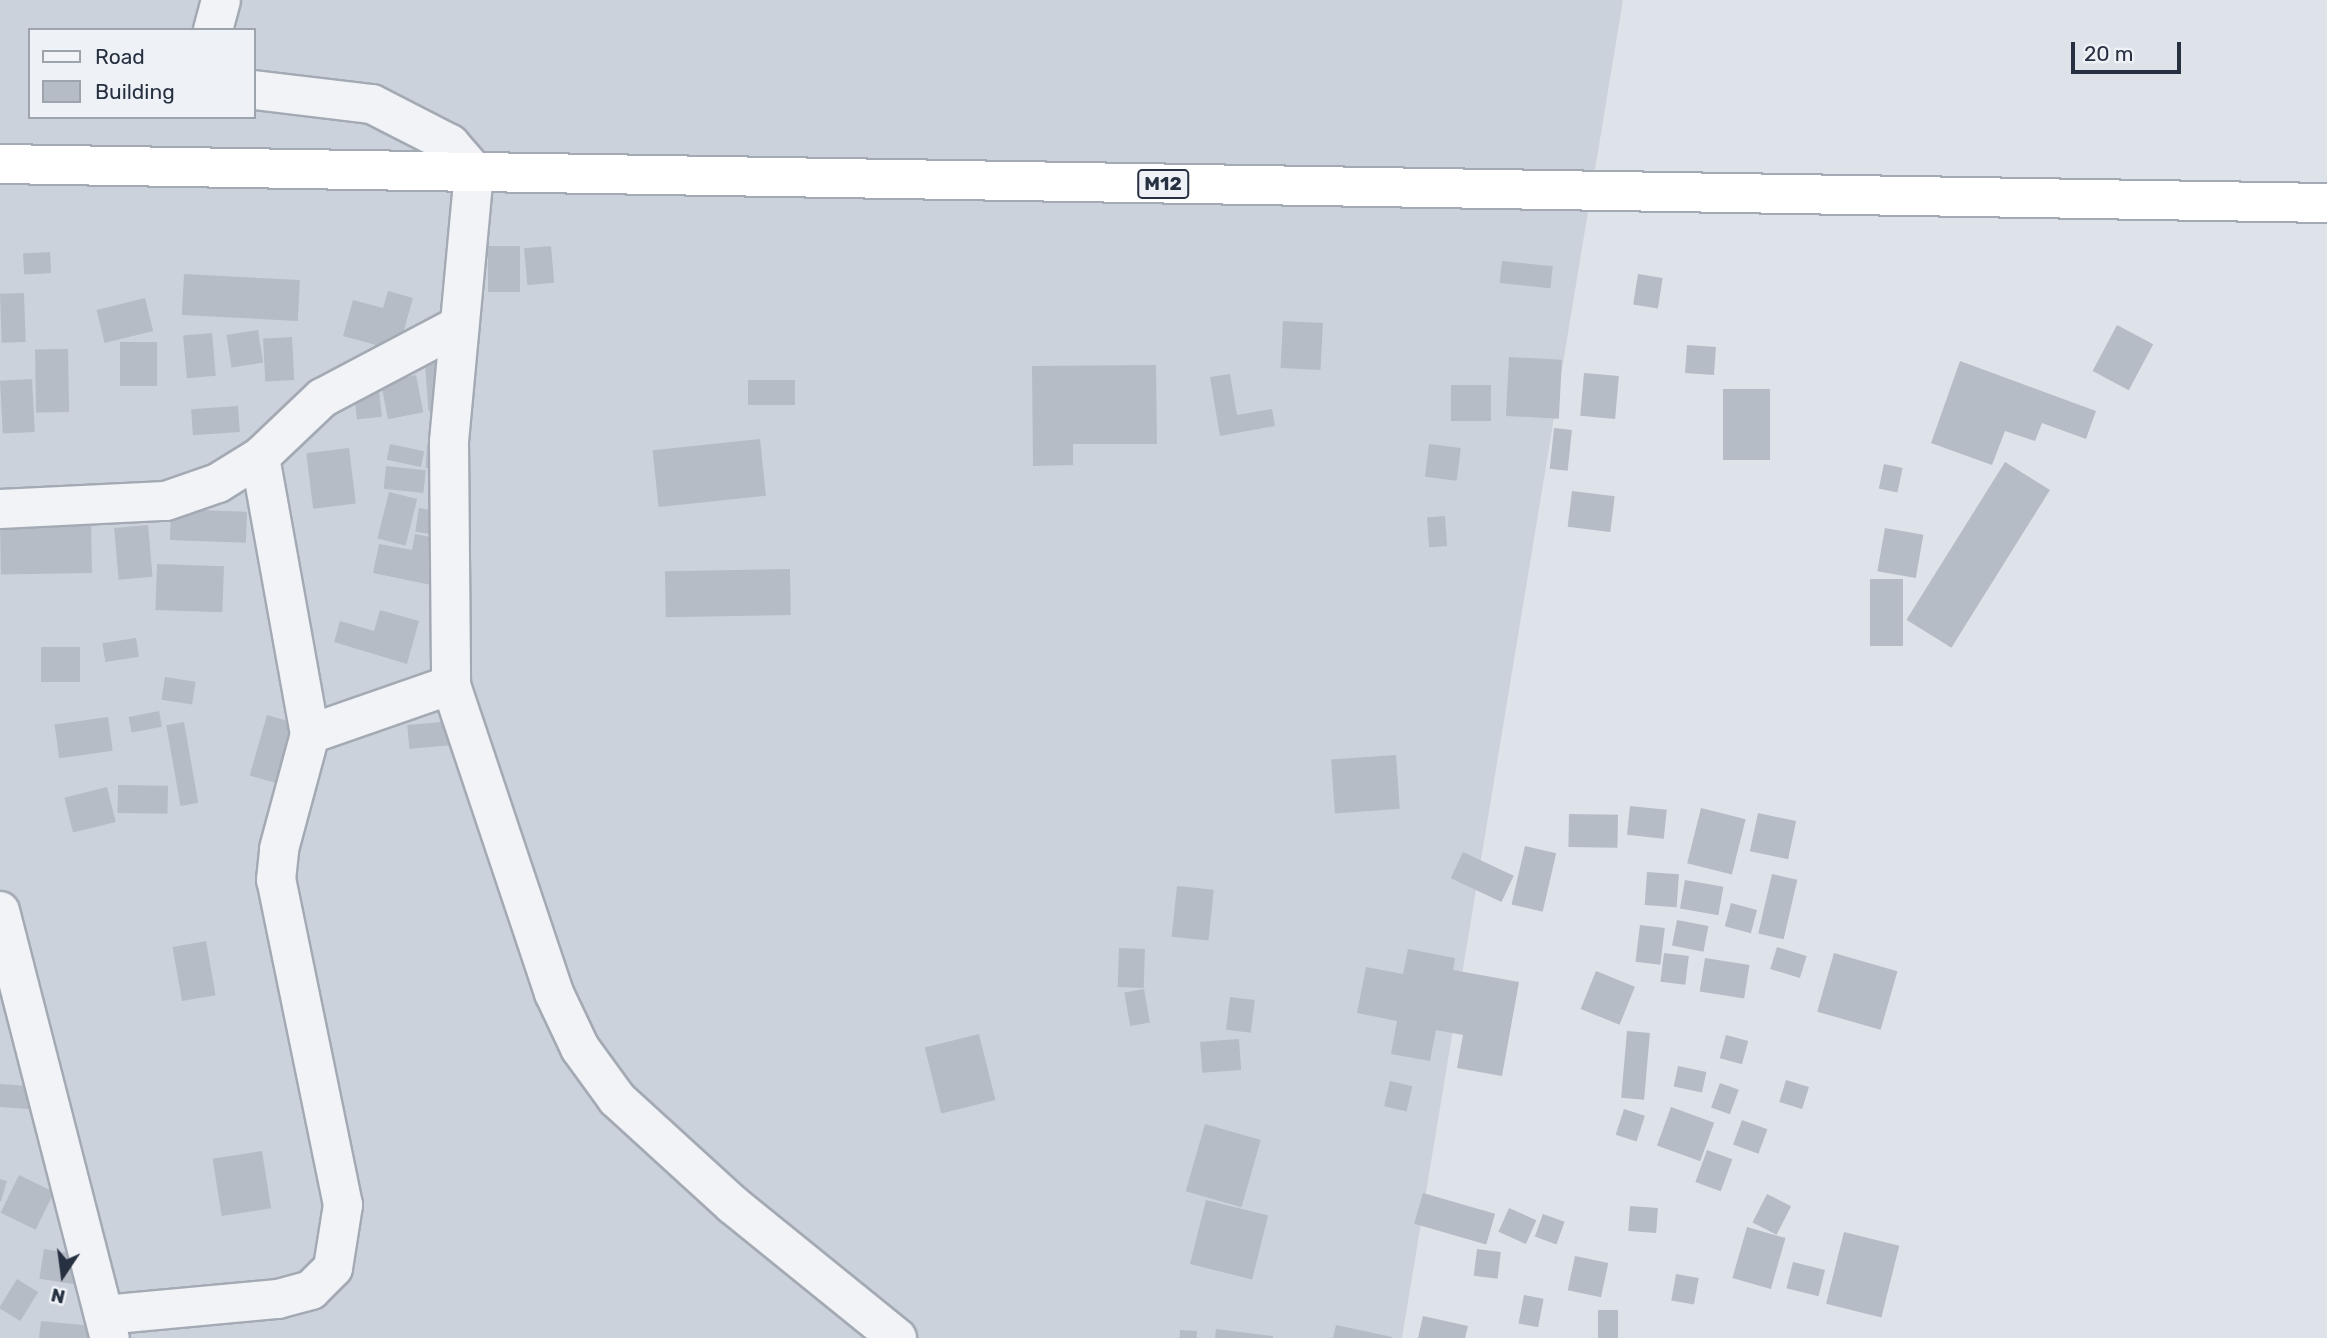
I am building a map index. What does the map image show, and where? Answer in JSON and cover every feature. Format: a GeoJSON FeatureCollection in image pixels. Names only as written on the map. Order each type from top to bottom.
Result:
{"type":"FeatureCollection","features":[{"type":"Feature","properties":{"kind":"highway","name":"M12"},"geometry":{"type":"LineString","coordinates":[[0,164],[2327,203]]}},
{"type":"Feature","properties":{"kind":"street"},"geometry":{"type":"LineString","coordinates":[[214,28],[221,0]]}},
{"type":"Feature","properties":{"kind":"street"},"geometry":{"type":"LineString","coordinates":[[256,90],[372,104],[450,144],[474,172],[458,326],[446,558],[452,684],[554,993],[580,1048],[646,1125],[897,1338]]}},
{"type":"Feature","properties":{"kind":"street"},"geometry":{"type":"LineString","coordinates":[[0,509],[166,501],[218,483],[260,457],[322,398],[458,326]]}},
{"type":"Feature","properties":{"kind":"street"},"geometry":{"type":"LineString","coordinates":[[0,911],[107,1326],[278,1299],[311,1290],[333,1268],[343,1205],[276,880],[310,734],[260,457]]}},
{"type":"Feature","properties":{"kind":"street"},"geometry":{"type":"LineString","coordinates":[[310,734],[452,684]]}},
{"type":"Feature","properties":{"kind":"shaded area"},"geometry":{"type":"Polygon","coordinates":[[[0,0],[1623,0],[1402,1338],[0,1338],[0,0]]]}},
{"type":"Feature","properties":{"kind":"building"},"geometry":{"type":"Polygon","coordinates":[[[488,246],[520,246],[520,292],[488,292],[488,246]]]}},
{"type":"Feature","properties":{"kind":"building"},"geometry":{"type":"Polygon","coordinates":[[[551,246],[554,283],[527,285],[524,248],[551,246]]]}},
{"type":"Feature","properties":{"kind":"building"},"geometry":{"type":"Polygon","coordinates":[[[50,252],[51,273],[24,274],[23,253],[50,252]]]}},
{"type":"Feature","properties":{"kind":"building"},"geometry":{"type":"Polygon","coordinates":[[[1502,261],[1553,266],[1550,288],[1500,283],[1502,261]]]}},
{"type":"Feature","properties":{"kind":"building"},"geometry":{"type":"Polygon","coordinates":[[[184,274],[300,280],[298,321],[182,315],[184,274]]]}},
{"type":"Feature","properties":{"kind":"building"},"geometry":{"type":"Polygon","coordinates":[[[1638,274],[1663,278],[1658,309],[1633,305],[1638,274]]]}},
{"type":"Feature","properties":{"kind":"building"},"geometry":{"type":"Polygon","coordinates":[[[388,291],[413,298],[398,351],[343,336],[353,300],[383,308],[388,291]]]}},
{"type":"Feature","properties":{"kind":"building"},"geometry":{"type":"Polygon","coordinates":[[[24,293],[26,342],[2,343],[0,294],[24,293]]]}},
{"type":"Feature","properties":{"kind":"building"},"geometry":{"type":"Polygon","coordinates":[[[145,298],[153,331],[105,343],[96,310],[145,298]]]}},
{"type":"Feature","properties":{"kind":"building"},"geometry":{"type":"Polygon","coordinates":[[[1283,321],[1323,323],[1320,370],[1281,368],[1283,321]]]}},
{"type":"Feature","properties":{"kind":"building"},"geometry":{"type":"Polygon","coordinates":[[[2117,325],[2153,344],[2129,390],[2093,371],[2117,325]]]}},
{"type":"Feature","properties":{"kind":"building"},"geometry":{"type":"Polygon","coordinates":[[[258,330],[263,363],[232,368],[226,335],[258,330]]]}},
{"type":"Feature","properties":{"kind":"building"},"geometry":{"type":"Polygon","coordinates":[[[212,333],[216,376],[187,378],[183,336],[212,333]]]}},
{"type":"Feature","properties":{"kind":"building"},"geometry":{"type":"Polygon","coordinates":[[[292,337],[294,380],[265,381],[263,339],[292,337]]]}},
{"type":"Feature","properties":{"kind":"building"},"geometry":{"type":"Polygon","coordinates":[[[120,342],[157,342],[157,386],[120,386],[120,342]]]}},
{"type":"Feature","properties":{"kind":"building"},"geometry":{"type":"Polygon","coordinates":[[[1687,345],[1716,347],[1714,375],[1685,373],[1687,345]]]}},
{"type":"Feature","properties":{"kind":"building"},"geometry":{"type":"Polygon","coordinates":[[[68,349],[69,412],[36,413],[35,350],[68,349]]]}},
{"type":"Feature","properties":{"kind":"building"},"geometry":{"type":"Polygon","coordinates":[[[1509,357],[1562,360],[1559,419],[1506,416],[1509,357]]]}},
{"type":"Feature","properties":{"kind":"building"},"geometry":{"type":"Polygon","coordinates":[[[1960,361],[2096,411],[2086,439],[2042,423],[2035,441],[2005,431],[1992,465],[1931,443],[1960,361]]]}},
{"type":"Feature","properties":{"kind":"building"},"geometry":{"type":"Polygon","coordinates":[[[443,362],[446,410],[428,411],[425,363],[443,362]]]}},
{"type":"Feature","properties":{"kind":"building"},"geometry":{"type":"Polygon","coordinates":[[[1156,365],[1157,444],[1073,444],[1073,465],[1033,466],[1032,366],[1156,365]]]}},
{"type":"Feature","properties":{"kind":"building"},"geometry":{"type":"Polygon","coordinates":[[[1584,373],[1619,376],[1615,419],[1580,416],[1584,373]]]}},
{"type":"Feature","properties":{"kind":"building"},"geometry":{"type":"Polygon","coordinates":[[[1230,374],[1237,415],[1272,409],[1275,426],[1220,436],[1210,377],[1230,374]]]}},
{"type":"Feature","properties":{"kind":"building"},"geometry":{"type":"Polygon","coordinates":[[[416,375],[423,412],[388,419],[381,382],[416,375]]]}},
{"type":"Feature","properties":{"kind":"building"},"geometry":{"type":"Polygon","coordinates":[[[32,379],[35,432],[3,434],[0,381],[32,379]]]}},
{"type":"Feature","properties":{"kind":"building"},"geometry":{"type":"Polygon","coordinates":[[[748,380],[795,380],[795,405],[748,405],[748,380]]]}},
{"type":"Feature","properties":{"kind":"building"},"geometry":{"type":"Polygon","coordinates":[[[1451,385],[1491,385],[1491,421],[1451,421],[1451,385]]]}},
{"type":"Feature","properties":{"kind":"building"},"geometry":{"type":"Polygon","coordinates":[[[1723,389],[1770,389],[1770,460],[1723,460],[1723,389]]]}},
{"type":"Feature","properties":{"kind":"building"},"geometry":{"type":"Polygon","coordinates":[[[379,390],[382,417],[357,419],[354,393],[379,390]]]}},
{"type":"Feature","properties":{"kind":"building"},"geometry":{"type":"Polygon","coordinates":[[[238,406],[240,432],[193,435],[191,409],[238,406]]]}},
{"type":"Feature","properties":{"kind":"building"},"geometry":{"type":"Polygon","coordinates":[[[1554,428],[1572,430],[1568,471],[1550,469],[1554,428]]]}},
{"type":"Feature","properties":{"kind":"building"},"geometry":{"type":"Polygon","coordinates":[[[760,439],[766,496],[659,507],[653,450],[760,439]]]}},
{"type":"Feature","properties":{"kind":"building"},"geometry":{"type":"Polygon","coordinates":[[[390,444],[424,451],[421,467],[387,460],[390,444]]]}},
{"type":"Feature","properties":{"kind":"building"},"geometry":{"type":"Polygon","coordinates":[[[427,444],[446,445],[445,469],[426,468],[427,444]]]}},
{"type":"Feature","properties":{"kind":"building"},"geometry":{"type":"Polygon","coordinates":[[[1429,444],[1461,448],[1457,481],[1425,477],[1429,444]]]}},
{"type":"Feature","properties":{"kind":"building"},"geometry":{"type":"Polygon","coordinates":[[[349,448],[356,504],[313,509],[306,453],[349,448]]]}},
{"type":"Feature","properties":{"kind":"building"},"geometry":{"type":"Polygon","coordinates":[[[2005,462],[2050,490],[1951,648],[1906,620],[2005,462]]]}},
{"type":"Feature","properties":{"kind":"building"},"geometry":{"type":"Polygon","coordinates":[[[1884,464],[1903,468],[1897,492],[1879,488],[1884,464]]]}},
{"type":"Feature","properties":{"kind":"building"},"geometry":{"type":"Polygon","coordinates":[[[386,466],[426,470],[423,493],[384,489],[386,466]]]}},
{"type":"Feature","properties":{"kind":"building"},"geometry":{"type":"Polygon","coordinates":[[[1572,491],[1615,496],[1610,532],[1568,527],[1572,491]]]}},
{"type":"Feature","properties":{"kind":"building"},"geometry":{"type":"Polygon","coordinates":[[[389,492],[417,499],[406,546],[377,539],[389,492]]]}},
{"type":"Feature","properties":{"kind":"building"},"geometry":{"type":"Polygon","coordinates":[[[419,508],[443,512],[439,535],[415,532],[419,508]]]}},
{"type":"Feature","properties":{"kind":"building"},"geometry":{"type":"Polygon","coordinates":[[[171,509],[247,512],[246,543],[170,540],[171,509]]]}},
{"type":"Feature","properties":{"kind":"building"},"geometry":{"type":"Polygon","coordinates":[[[1445,516],[1447,546],[1429,547],[1427,517],[1445,516]]]}},
{"type":"Feature","properties":{"kind":"building"},"geometry":{"type":"Polygon","coordinates":[[[91,519],[92,573],[1,575],[0,521],[91,519]]]}},
{"type":"Feature","properties":{"kind":"building"},"geometry":{"type":"Polygon","coordinates":[[[148,525],[153,577],[119,580],[114,528],[148,525]]]}},
{"type":"Feature","properties":{"kind":"building"},"geometry":{"type":"Polygon","coordinates":[[[1885,528],[1923,535],[1916,578],[1877,571],[1885,528]]]}},
{"type":"Feature","properties":{"kind":"building"},"geometry":{"type":"Polygon","coordinates":[[[415,534],[445,540],[436,586],[373,573],[379,544],[412,550],[415,534]]]}},
{"type":"Feature","properties":{"kind":"building"},"geometry":{"type":"Polygon","coordinates":[[[157,564],[224,566],[222,612],[155,610],[157,564]]]}},
{"type":"Feature","properties":{"kind":"building"},"geometry":{"type":"Polygon","coordinates":[[[790,569],[791,615],[666,617],[665,571],[790,569]]]}},
{"type":"Feature","properties":{"kind":"building"},"geometry":{"type":"Polygon","coordinates":[[[1870,579],[1903,579],[1903,646],[1870,646],[1870,579]]]}},
{"type":"Feature","properties":{"kind":"building"},"geometry":{"type":"Polygon","coordinates":[[[380,610],[419,621],[407,664],[334,642],[340,621],[374,631],[380,610]]]}},
{"type":"Feature","properties":{"kind":"building"},"geometry":{"type":"Polygon","coordinates":[[[136,638],[139,657],[105,662],[102,643],[136,638]]]}},
{"type":"Feature","properties":{"kind":"building"},"geometry":{"type":"Polygon","coordinates":[[[41,647],[80,647],[80,682],[41,682],[41,647]]]}},
{"type":"Feature","properties":{"kind":"building"},"geometry":{"type":"Polygon","coordinates":[[[165,677],[196,682],[192,705],[161,700],[165,677]]]}},
{"type":"Feature","properties":{"kind":"building"},"geometry":{"type":"Polygon","coordinates":[[[159,711],[162,727],[132,733],[129,717],[159,711]]]}},
{"type":"Feature","properties":{"kind":"building"},"geometry":{"type":"Polygon","coordinates":[[[267,715],[306,726],[289,787],[250,776],[267,715]]]}},
{"type":"Feature","properties":{"kind":"building"},"geometry":{"type":"Polygon","coordinates":[[[108,717],[113,751],[59,758],[55,725],[108,717]]]}},
{"type":"Feature","properties":{"kind":"building"},"geometry":{"type":"Polygon","coordinates":[[[475,719],[477,743],[409,749],[407,725],[475,719]]]}},
{"type":"Feature","properties":{"kind":"building"},"geometry":{"type":"Polygon","coordinates":[[[184,722],[198,803],[181,806],[166,725],[184,722]]]}},
{"type":"Feature","properties":{"kind":"building"},"geometry":{"type":"Polygon","coordinates":[[[1396,755],[1400,809],[1335,813],[1331,760],[1396,755]]]}},
{"type":"Feature","properties":{"kind":"building"},"geometry":{"type":"Polygon","coordinates":[[[118,785],[168,786],[168,814],[118,813],[118,785]]]}},
{"type":"Feature","properties":{"kind":"building"},"geometry":{"type":"Polygon","coordinates":[[[107,787],[116,822],[73,833],[64,798],[107,787]]]}},
{"type":"Feature","properties":{"kind":"building"},"geometry":{"type":"Polygon","coordinates":[[[1630,806],[1667,810],[1664,839],[1627,835],[1630,806]]]}},
{"type":"Feature","properties":{"kind":"building"},"geometry":{"type":"Polygon","coordinates":[[[1701,808],[1746,819],[1732,874],[1687,863],[1701,808]]]}},
{"type":"Feature","properties":{"kind":"building"},"geometry":{"type":"Polygon","coordinates":[[[1758,813],[1796,821],[1788,859],[1750,851],[1758,813]]]}},
{"type":"Feature","properties":{"kind":"building"},"geometry":{"type":"Polygon","coordinates":[[[1569,814],[1618,815],[1617,848],[1568,847],[1569,814]]]}},
{"type":"Feature","properties":{"kind":"building"},"geometry":{"type":"Polygon","coordinates":[[[1525,846],[1556,853],[1543,912],[1512,904],[1525,846]]]}},
{"type":"Feature","properties":{"kind":"building"},"geometry":{"type":"Polygon","coordinates":[[[1463,852],[1514,876],[1501,902],[1451,878],[1463,852]]]}},
{"type":"Feature","properties":{"kind":"building"},"geometry":{"type":"Polygon","coordinates":[[[1647,872],[1679,874],[1677,907],[1645,905],[1647,872]]]}},
{"type":"Feature","properties":{"kind":"building"},"geometry":{"type":"Polygon","coordinates":[[[1772,874],[1797,880],[1784,939],[1758,933],[1772,874]]]}},
{"type":"Feature","properties":{"kind":"building"},"geometry":{"type":"Polygon","coordinates":[[[1685,880],[1723,887],[1718,915],[1680,909],[1685,880]]]}},
{"type":"Feature","properties":{"kind":"building"},"geometry":{"type":"Polygon","coordinates":[[[1177,886],[1214,890],[1208,941],[1172,937],[1177,886]]]}},
{"type":"Feature","properties":{"kind":"building"},"geometry":{"type":"Polygon","coordinates":[[[1731,903],[1757,910],[1751,933],[1725,926],[1731,903]]]}},
{"type":"Feature","properties":{"kind":"building"},"geometry":{"type":"Polygon","coordinates":[[[1677,920],[1708,926],[1703,952],[1672,946],[1677,920]]]}},
{"type":"Feature","properties":{"kind":"building"},"geometry":{"type":"Polygon","coordinates":[[[1640,925],[1665,928],[1660,965],[1635,962],[1640,925]]]}},
{"type":"Feature","properties":{"kind":"building"},"geometry":{"type":"Polygon","coordinates":[[[206,941],[216,995],[182,1001],[173,947],[206,941]]]}},
{"type":"Feature","properties":{"kind":"building"},"geometry":{"type":"Polygon","coordinates":[[[1777,947],[1807,956],[1800,978],[1770,969],[1777,947]]]}},
{"type":"Feature","properties":{"kind":"building"},"geometry":{"type":"Polygon","coordinates":[[[1119,948],[1145,949],[1144,988],[1118,987],[1119,948]]]}},
{"type":"Feature","properties":{"kind":"building"},"geometry":{"type":"Polygon","coordinates":[[[1408,949],[1455,958],[1453,970],[1519,982],[1502,1076],[1457,1068],[1463,1035],[1436,1030],[1430,1061],[1391,1054],[1397,1021],[1357,1013],[1366,967],[1403,974],[1408,949]]]}},
{"type":"Feature","properties":{"kind":"building"},"geometry":{"type":"Polygon","coordinates":[[[1664,953],[1689,956],[1685,985],[1660,982],[1664,953]]]}},
{"type":"Feature","properties":{"kind":"building"},"geometry":{"type":"Polygon","coordinates":[[[1834,953],[1897,971],[1881,1030],[1817,1012],[1834,953]]]}},
{"type":"Feature","properties":{"kind":"building"},"geometry":{"type":"Polygon","coordinates":[[[1705,958],[1749,965],[1744,999],[1700,992],[1705,958]]]}},
{"type":"Feature","properties":{"kind":"building"},"geometry":{"type":"Polygon","coordinates":[[[1596,971],[1635,987],[1620,1025],[1581,1009],[1596,971]]]}},
{"type":"Feature","properties":{"kind":"building"},"geometry":{"type":"Polygon","coordinates":[[[1144,989],[1150,1022],[1130,1026],[1124,992],[1144,989]]]}},
{"type":"Feature","properties":{"kind":"building"},"geometry":{"type":"Polygon","coordinates":[[[1230,997],[1255,1000],[1251,1033],[1226,1030],[1230,997]]]}},
{"type":"Feature","properties":{"kind":"building"},"geometry":{"type":"Polygon","coordinates":[[[1627,1031],[1650,1033],[1644,1100],[1621,1098],[1627,1031]]]}},
{"type":"Feature","properties":{"kind":"building"},"geometry":{"type":"Polygon","coordinates":[[[979,1034],[995,1100],[941,1114],[925,1048],[979,1034]]]}},
{"type":"Feature","properties":{"kind":"building"},"geometry":{"type":"Polygon","coordinates":[[[1726,1035],[1748,1041],[1742,1064],[1720,1058],[1726,1035]]]}},
{"type":"Feature","properties":{"kind":"building"},"geometry":{"type":"Polygon","coordinates":[[[1239,1039],[1241,1070],[1202,1073],[1200,1042],[1239,1039]]]}},
{"type":"Feature","properties":{"kind":"building"},"geometry":{"type":"Polygon","coordinates":[[[1678,1066],[1706,1072],[1702,1093],[1674,1087],[1678,1066]]]}},
{"type":"Feature","properties":{"kind":"building"},"geometry":{"type":"Polygon","coordinates":[[[1786,1080],[1809,1087],[1802,1109],[1779,1102],[1786,1080]]]}},
{"type":"Feature","properties":{"kind":"building"},"geometry":{"type":"Polygon","coordinates":[[[1390,1081],[1412,1086],[1407,1112],[1384,1106],[1390,1081]]]}},
{"type":"Feature","properties":{"kind":"building"},"geometry":{"type":"Polygon","coordinates":[[[1720,1083],[1739,1090],[1730,1114],[1711,1107],[1720,1083]]]}},
{"type":"Feature","properties":{"kind":"building"},"geometry":{"type":"Polygon","coordinates":[[[0,1084],[40,1087],[38,1110],[0,1107],[0,1084]]]}},
{"type":"Feature","properties":{"kind":"building"},"geometry":{"type":"Polygon","coordinates":[[[1671,1107],[1714,1123],[1700,1161],[1657,1146],[1671,1107]]]}},
{"type":"Feature","properties":{"kind":"building"},"geometry":{"type":"Polygon","coordinates":[[[1624,1109],[1645,1116],[1637,1141],[1616,1135],[1624,1109]]]}},
{"type":"Feature","properties":{"kind":"building"},"geometry":{"type":"Polygon","coordinates":[[[1742,1120],[1767,1129],[1758,1154],[1733,1144],[1742,1120]]]}},
{"type":"Feature","properties":{"kind":"building"},"geometry":{"type":"Polygon","coordinates":[[[1205,1124],[1261,1140],[1241,1207],[1186,1191],[1205,1124]]]}},
{"type":"Feature","properties":{"kind":"building"},"geometry":{"type":"Polygon","coordinates":[[[1707,1150],[1732,1159],[1721,1191],[1695,1182],[1707,1150]]]}},
{"type":"Feature","properties":{"kind":"building"},"geometry":{"type":"Polygon","coordinates":[[[262,1151],[271,1208],[222,1216],[213,1159],[262,1151]]]}},
{"type":"Feature","properties":{"kind":"building"},"geometry":{"type":"Polygon","coordinates":[[[19,1175],[54,1192],[36,1230],[1,1213],[19,1175]]]}},
{"type":"Feature","properties":{"kind":"building"},"geometry":{"type":"Polygon","coordinates":[[[0,1179],[7,1181],[1,1201],[0,1201],[0,1179]]]}},
{"type":"Feature","properties":{"kind":"building"},"geometry":{"type":"Polygon","coordinates":[[[1423,1193],[1495,1214],[1486,1244],[1414,1224],[1423,1193]]]}},
{"type":"Feature","properties":{"kind":"building"},"geometry":{"type":"Polygon","coordinates":[[[1767,1194],[1791,1206],[1777,1235],[1752,1223],[1767,1194]]]}},
{"type":"Feature","properties":{"kind":"building"},"geometry":{"type":"Polygon","coordinates":[[[1206,1200],[1268,1215],[1252,1280],[1190,1264],[1206,1200]]]}},
{"type":"Feature","properties":{"kind":"building"},"geometry":{"type":"Polygon","coordinates":[[[1630,1206],[1658,1208],[1656,1233],[1628,1231],[1630,1206]]]}},
{"type":"Feature","properties":{"kind":"building"},"geometry":{"type":"Polygon","coordinates":[[[1509,1208],[1536,1220],[1526,1244],[1498,1232],[1509,1208]]]}},
{"type":"Feature","properties":{"kind":"building"},"geometry":{"type":"Polygon","coordinates":[[[1543,1214],[1565,1222],[1556,1244],[1535,1237],[1543,1214]]]}},
{"type":"Feature","properties":{"kind":"building"},"geometry":{"type":"Polygon","coordinates":[[[1747,1227],[1785,1238],[1771,1289],[1732,1278],[1747,1227]]]}},
{"type":"Feature","properties":{"kind":"building"},"geometry":{"type":"Polygon","coordinates":[[[1844,1232],[1899,1246],[1881,1318],[1826,1304],[1844,1232]]]}},
{"type":"Feature","properties":{"kind":"building"},"geometry":{"type":"Polygon","coordinates":[[[44,1249],[84,1255],[79,1285],[39,1279],[44,1249]]]}},
{"type":"Feature","properties":{"kind":"building"},"geometry":{"type":"Polygon","coordinates":[[[1477,1249],[1501,1252],[1498,1279],[1474,1276],[1477,1249]]]}},
{"type":"Feature","properties":{"kind":"building"},"geometry":{"type":"Polygon","coordinates":[[[1575,1256],[1608,1263],[1601,1297],[1568,1290],[1575,1256]]]}},
{"type":"Feature","properties":{"kind":"building"},"geometry":{"type":"Polygon","coordinates":[[[1793,1262],[1825,1270],[1818,1296],[1786,1288],[1793,1262]]]}},
{"type":"Feature","properties":{"kind":"building"},"geometry":{"type":"Polygon","coordinates":[[[1676,1274],[1699,1278],[1694,1305],[1671,1301],[1676,1274]]]}},
{"type":"Feature","properties":{"kind":"building"},"geometry":{"type":"Polygon","coordinates":[[[17,1279],[38,1292],[20,1321],[0,1308],[17,1279]]]}},
{"type":"Feature","properties":{"kind":"building"},"geometry":{"type":"Polygon","coordinates":[[[1524,1295],[1544,1299],[1538,1327],[1518,1323],[1524,1295]]]}},
{"type":"Feature","properties":{"kind":"building"},"geometry":{"type":"Polygon","coordinates":[[[1598,1310],[1618,1310],[1618,1338],[1598,1338],[1598,1310]]]}},
{"type":"Feature","properties":{"kind":"building"},"geometry":{"type":"Polygon","coordinates":[[[1423,1316],[1468,1326],[1465,1338],[1418,1338],[1423,1316]]]}},
{"type":"Feature","properties":{"kind":"building"},"geometry":{"type":"Polygon","coordinates":[[[41,1321],[93,1326],[92,1338],[39,1338],[41,1321]]]}},
{"type":"Feature","properties":{"kind":"building"},"geometry":{"type":"Polygon","coordinates":[[[1336,1325],[1392,1337],[1392,1338],[1333,1338],[1336,1325]]]}},
{"type":"Feature","properties":{"kind":"building"},"geometry":{"type":"Polygon","coordinates":[[[1216,1329],[1273,1336],[1273,1338],[1215,1338],[1216,1329]]]}},
{"type":"Feature","properties":{"kind":"building"},"geometry":{"type":"Polygon","coordinates":[[[1180,1330],[1197,1331],[1197,1338],[1180,1338],[1180,1330]]]}}]}
